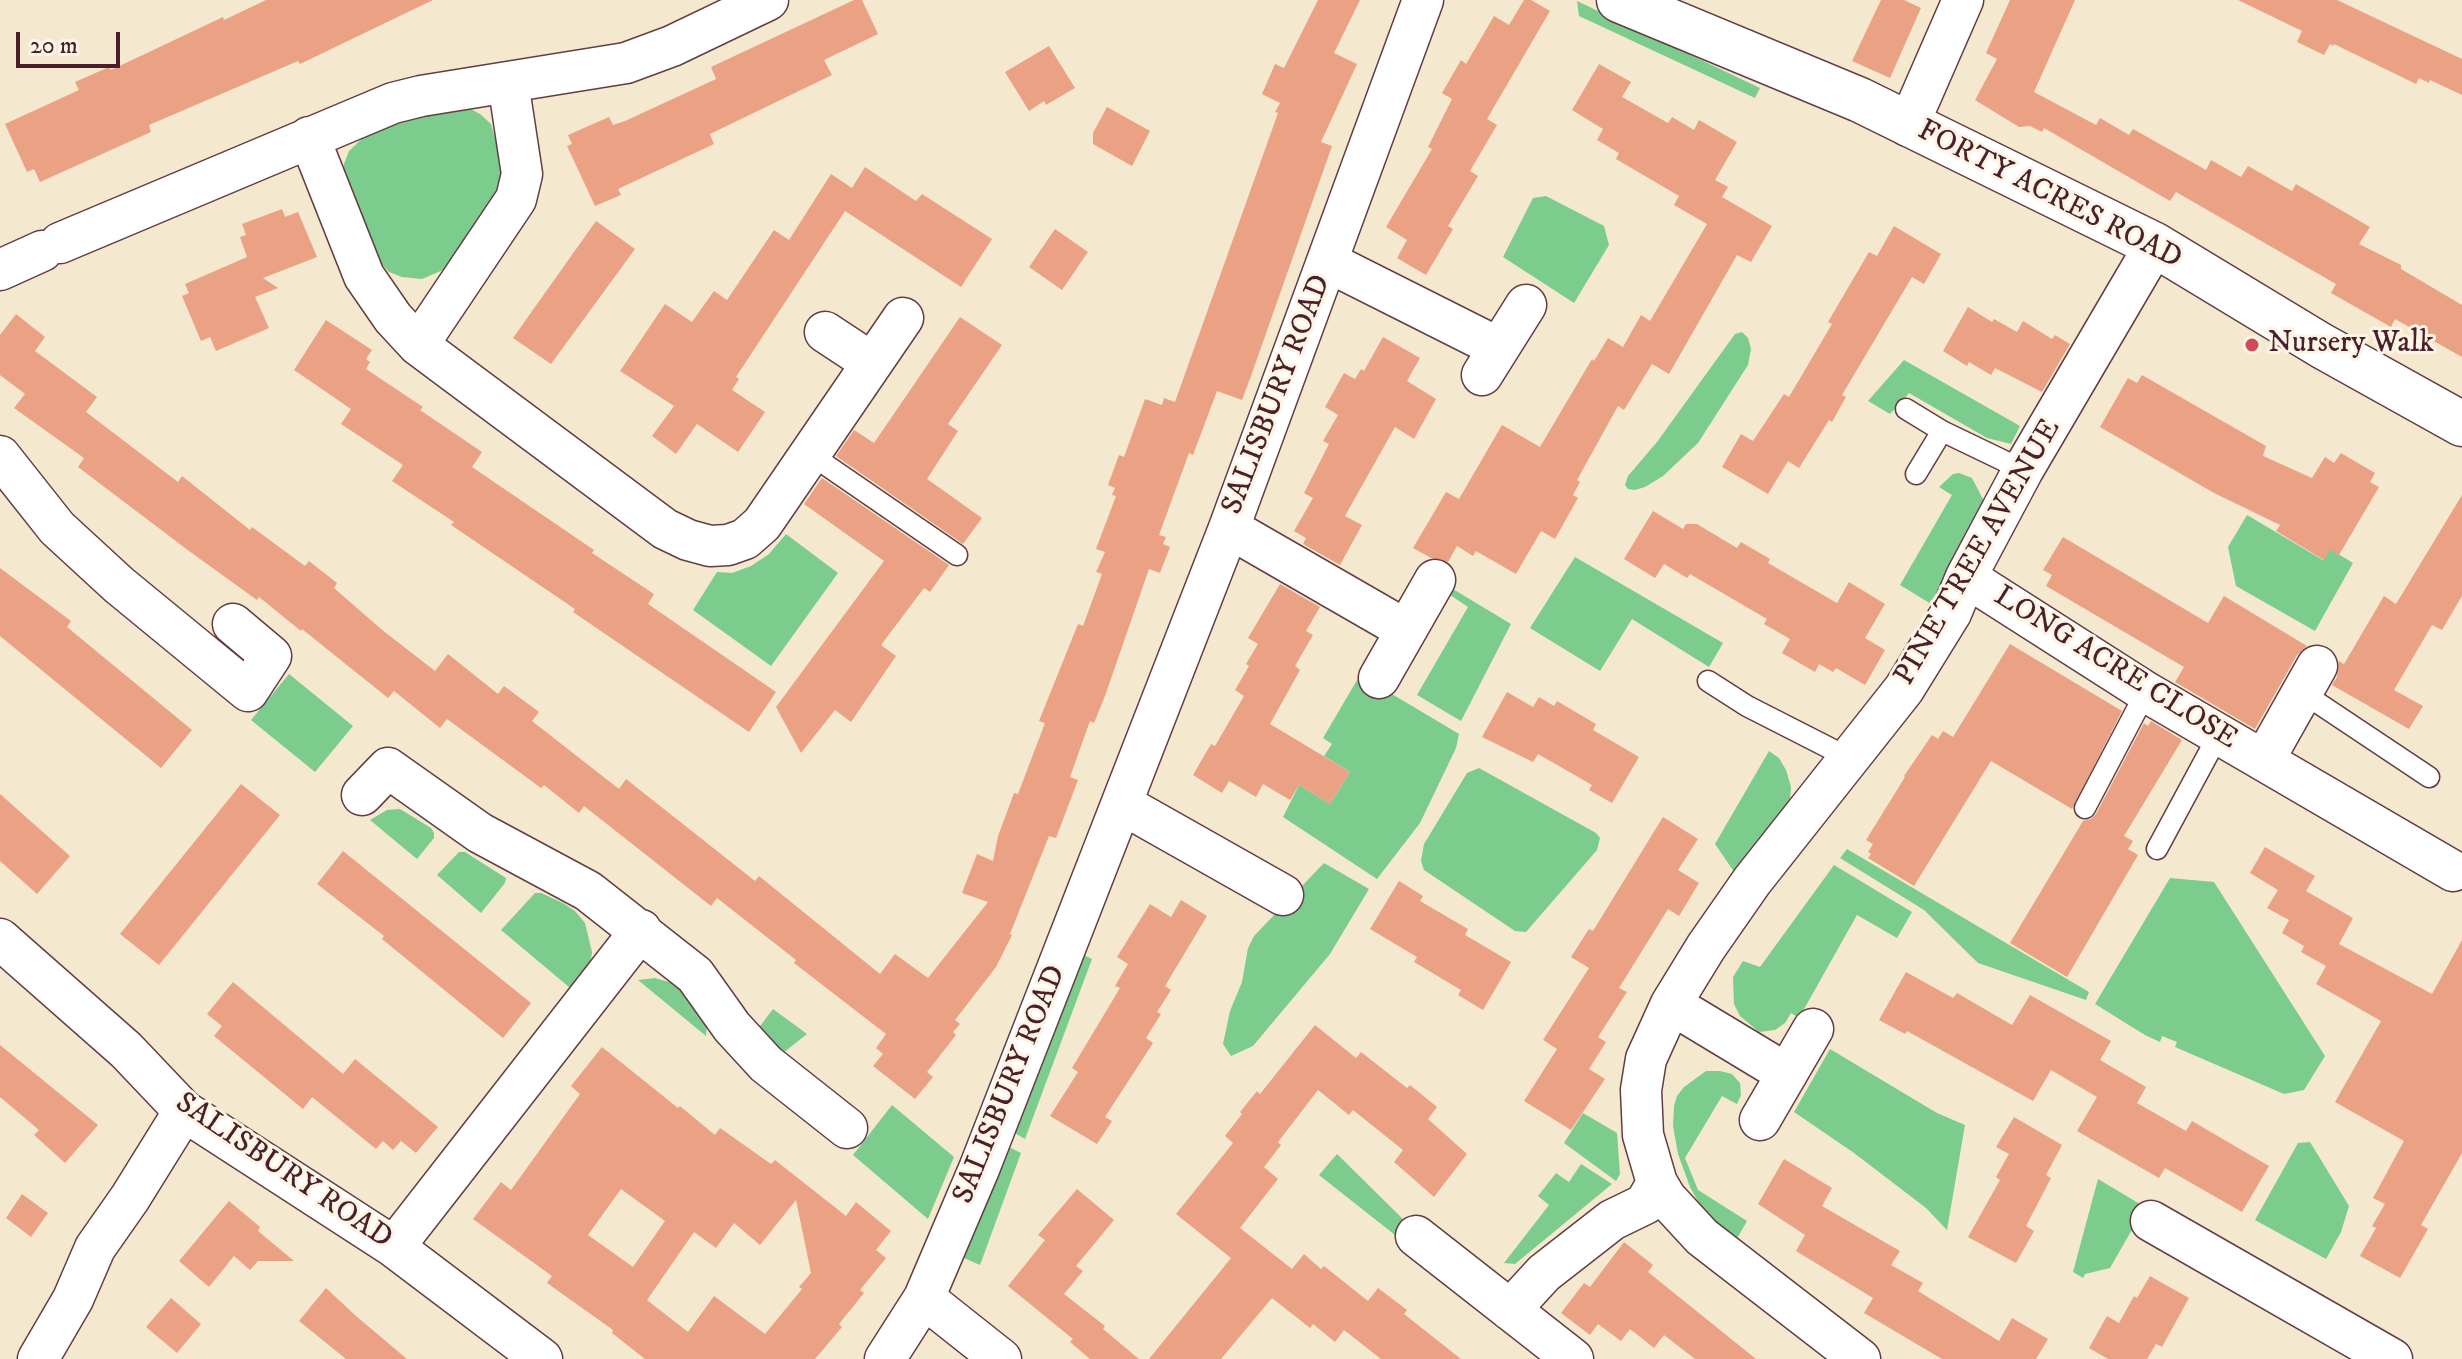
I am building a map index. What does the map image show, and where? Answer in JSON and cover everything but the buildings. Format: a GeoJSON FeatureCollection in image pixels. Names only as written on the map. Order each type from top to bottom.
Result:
{"type":"FeatureCollection","features":[{"type":"Feature","properties":{"kind":"street"},"geometry":{"type":"LineString","coordinates":[[0,270],[51,247],[134,229],[309,137],[393,103],[626,63],[650,56],[768,0]]}},
{"type":"Feature","properties":{"kind":"street","name":"SALISBURY ROAD"},"geometry":{"type":"LineString","coordinates":[[885,1359],[924,1298],[979,1169],[1229,528],[1423,0]]}},
{"type":"Feature","properties":{"kind":"street","name":"FORTY ACRES ROAD"},"geometry":{"type":"LineString","coordinates":[[1619,0],[1860,100],[2155,245],[2322,346],[2462,424]]}},
{"type":"Feature","properties":{"kind":"street"},"geometry":{"type":"LineString","coordinates":[[1908,126],[1963,0]]}},
{"type":"Feature","properties":{"kind":"street"},"geometry":{"type":"LineString","coordinates":[[418,345],[516,199],[522,174],[508,82]]}},
{"type":"Feature","properties":{"kind":"street"},"geometry":{"type":"LineString","coordinates":[[309,137],[364,276],[393,318],[418,345],[665,529],[688,540],[710,546],[728,545],[745,539],[762,524],[903,318]]}},
{"type":"Feature","properties":{"kind":"street","name":"PINE TREE AVENUE"},"geometry":{"type":"LineString","coordinates":[[1860,1359],[1702,1237],[1666,1198],[1657,1183],[1643,1135],[1641,1090],[1646,1059],[1671,1004],[1752,881],[1904,689],[1951,613],[1966,577],[2023,470],[2155,245]]}},
{"type":"Feature","properties":{"kind":"street","name":"SALISBURY ROAD"},"geometry":{"type":"LineString","coordinates":[[1328,262],[1491,361],[1526,305]]}},
{"type":"Feature","properties":{"kind":"street"},"geometry":{"type":"LineString","coordinates":[[825,332],[872,363]]}},
{"type":"Feature","properties":{"kind":"street"},"geometry":{"type":"LineString","coordinates":[[0,456],[57,528],[119,585],[248,691],[271,656],[233,624]]}},
{"type":"Feature","properties":{"kind":"street","name":"SALISBURY ROAD"},"geometry":{"type":"LineString","coordinates":[[1229,528],[1406,630]]}},
{"type":"Feature","properties":{"kind":"street","name":"LONG ACRE CLOSE"},"geometry":{"type":"LineString","coordinates":[[1966,577],[2146,692],[2453,871]]}},
{"type":"Feature","properties":{"kind":"street"},"geometry":{"type":"LineString","coordinates":[[1379,678],[1435,580]]}},
{"type":"Feature","properties":{"kind":"street","name":"LONG ACRE CLOSE"},"geometry":{"type":"LineString","coordinates":[[2264,760],[2310,680]]}},
{"type":"Feature","properties":{"kind":"street"},"geometry":{"type":"LineString","coordinates":[[362,795],[388,768],[480,833],[588,891],[695,975],[732,1027],[766,1064],[847,1128]]}},
{"type":"Feature","properties":{"kind":"street"},"geometry":{"type":"LineString","coordinates":[[1122,804],[1283,895]]}},
{"type":"Feature","properties":{"kind":"street"},"geometry":{"type":"LineString","coordinates":[[394,1247],[641,930]]}},
{"type":"Feature","properties":{"kind":"street","name":"SALISBURY ROAD"},"geometry":{"type":"LineString","coordinates":[[0,939],[126,1050],[184,1111],[394,1247],[542,1359]]}},
{"type":"Feature","properties":{"kind":"street"},"geometry":{"type":"LineString","coordinates":[[1671,1004],[1787,1074]]}},
{"type":"Feature","properties":{"kind":"street"},"geometry":{"type":"LineString","coordinates":[[1760,1120],[1813,1029]]}},
{"type":"Feature","properties":{"kind":"street"},"geometry":{"type":"LineString","coordinates":[[38,1359],[73,1299],[95,1248],[184,1111]]}},
{"type":"Feature","properties":{"kind":"street"},"geometry":{"type":"LineString","coordinates":[[1510,1310],[1544,1273],[1589,1237],[1612,1220],[1645,1204],[1657,1183]]}},
{"type":"Feature","properties":{"kind":"street"},"geometry":{"type":"LineString","coordinates":[[2151,1221],[2392,1359]]}},
{"type":"Feature","properties":{"kind":"street"},"geometry":{"type":"LineString","coordinates":[[1416,1236],[1573,1359]]}},
{"type":"Feature","properties":{"kind":"street"},"geometry":{"type":"LineString","coordinates":[[924,1298],[1001,1359]]}},
{"type":"Feature","properties":{"kind":"lane"},"geometry":{"type":"LineString","coordinates":[[1906,409],[1942,431],[2023,470]]}},
{"type":"Feature","properties":{"kind":"lane"},"geometry":{"type":"LineString","coordinates":[[1916,474],[1942,431]]}},
{"type":"Feature","properties":{"kind":"lane"},"geometry":{"type":"LineString","coordinates":[[810,454],[957,555]]}},
{"type":"Feature","properties":{"kind":"lane"},"geometry":{"type":"LineString","coordinates":[[2310,680],[2429,777]]}},
{"type":"Feature","properties":{"kind":"lane"},"geometry":{"type":"LineString","coordinates":[[1708,681],[1747,706],[1849,758]]}},
{"type":"Feature","properties":{"kind":"lane"},"geometry":{"type":"LineString","coordinates":[[2085,808],[2146,692]]}},
{"type":"Feature","properties":{"kind":"lane"},"geometry":{"type":"LineString","coordinates":[[2157,849],[2219,734]]}},
{"type":"Feature","properties":{"kind":"green space"},"geometry":{"type":"Polygon","coordinates":[[[1577,1],[1760,88],[1755,98],[1579,16],[1577,1]]]}},
{"type":"Feature","properties":{"kind":"green space"},"geometry":{"type":"Polygon","coordinates":[[[469,108],[491,124],[503,166],[503,188],[495,203],[443,270],[422,279],[389,272],[378,260],[343,181],[349,151],[369,132],[391,122],[469,108]]]}},
{"type":"Feature","properties":{"kind":"green space"},"geometry":{"type":"Polygon","coordinates":[[[1546,196],[1604,226],[1609,245],[1574,303],[1503,257],[1533,198],[1546,196]]]}},
{"type":"Feature","properties":{"kind":"green space"},"geometry":{"type":"Polygon","coordinates":[[[1742,332],[1748,338],[1751,349],[1748,365],[1698,443],[1663,476],[1645,487],[1628,489],[1625,485],[1628,476],[1657,442],[1735,334],[1742,332]]]}},
{"type":"Feature","properties":{"kind":"green space"},"geometry":{"type":"Polygon","coordinates":[[[1904,360],[2020,426],[2011,444],[1987,438],[1909,393],[1890,414],[1868,401],[1904,360]]]}},
{"type":"Feature","properties":{"kind":"green space"},"geometry":{"type":"Polygon","coordinates":[[[1953,474],[1972,478],[1985,503],[1936,607],[1900,585],[1952,495],[1939,487],[1953,474]]]}},
{"type":"Feature","properties":{"kind":"green space"},"geometry":{"type":"Polygon","coordinates":[[[2247,515],[2323,560],[2330,549],[2353,563],[2315,631],[2236,586],[2228,547],[2247,515]]]}},
{"type":"Feature","properties":{"kind":"green space"},"geometry":{"type":"Polygon","coordinates":[[[786,534],[838,573],[771,666],[693,610],[717,572],[732,573],[751,566],[769,554],[786,534]]]}},
{"type":"Feature","properties":{"kind":"green space"},"geometry":{"type":"Polygon","coordinates":[[[1575,557],[1723,643],[1709,667],[1632,619],[1600,671],[1530,628],[1575,557]]]}},
{"type":"Feature","properties":{"kind":"green space"},"geometry":{"type":"Polygon","coordinates":[[[1438,580],[1511,624],[1461,721],[1417,695],[1468,607],[1437,586],[1438,580]]]}},
{"type":"Feature","properties":{"kind":"green space"},"geometry":{"type":"Polygon","coordinates":[[[289,674],[353,726],[315,772],[251,720],[289,674]]]}},
{"type":"Feature","properties":{"kind":"green space"},"geometry":{"type":"Polygon","coordinates":[[[1360,675],[1459,734],[1456,748],[1420,823],[1377,879],[1283,817],[1299,785],[1330,804],[1350,772],[1324,756],[1332,744],[1323,738],[1360,675]]]}},
{"type":"Feature","properties":{"kind":"green space"},"geometry":{"type":"Polygon","coordinates":[[[1769,751],[1779,758],[1786,770],[1791,787],[1790,801],[1737,876],[1715,844],[1769,751]]]}},
{"type":"Feature","properties":{"kind":"green space"},"geometry":{"type":"Polygon","coordinates":[[[1479,768],[1600,838],[1597,850],[1526,932],[1515,931],[1424,870],[1421,861],[1424,844],[1467,773],[1479,768]]]}},
{"type":"Feature","properties":{"kind":"green space"},"geometry":{"type":"Polygon","coordinates":[[[400,809],[434,833],[434,838],[417,859],[370,820],[387,810],[400,809]]]}},
{"type":"Feature","properties":{"kind":"green space"},"geometry":{"type":"Polygon","coordinates":[[[1847,849],[2089,992],[2086,1000],[1978,963],[1924,910],[1840,858],[1847,849]]]}},
{"type":"Feature","properties":{"kind":"green space"},"geometry":{"type":"Polygon","coordinates":[[[459,852],[465,852],[506,878],[481,913],[437,875],[459,852]]]}},
{"type":"Feature","properties":{"kind":"green space"},"geometry":{"type":"Polygon","coordinates":[[[1324,863],[1369,889],[1330,954],[1253,1046],[1231,1056],[1223,1044],[1230,1011],[1242,982],[1248,948],[1254,936],[1324,863]]]}},
{"type":"Feature","properties":{"kind":"green space"},"geometry":{"type":"Polygon","coordinates":[[[1834,865],[1912,912],[1897,938],[1857,915],[1799,1018],[1791,1013],[1785,1023],[1775,1030],[1759,1032],[1740,1016],[1734,1004],[1733,977],[1743,961],[1760,967],[1834,865]]]}},
{"type":"Feature","properties":{"kind":"green space"},"geometry":{"type":"Polygon","coordinates":[[[2170,878],[2214,882],[2325,1056],[2304,1090],[2284,1094],[2175,1047],[2177,1042],[2162,1036],[2160,1042],[2145,1035],[2095,1004],[2170,878]]]}},
{"type":"Feature","properties":{"kind":"green space"},"geometry":{"type":"Polygon","coordinates":[[[535,893],[563,903],[585,923],[592,952],[590,966],[575,992],[501,930],[535,893]]]}},
{"type":"Feature","properties":{"kind":"green space"},"geometry":{"type":"Polygon","coordinates":[[[1082,954],[1092,959],[1025,1139],[1013,1132],[1082,954]]]}},
{"type":"Feature","properties":{"kind":"green space"},"geometry":{"type":"Polygon","coordinates":[[[655,978],[679,985],[707,1023],[706,1036],[638,980],[655,978]]]}},
{"type":"Feature","properties":{"kind":"green space"},"geometry":{"type":"Polygon","coordinates":[[[773,1009],[807,1034],[783,1053],[757,1030],[773,1009]]]}},
{"type":"Feature","properties":{"kind":"green space"},"geometry":{"type":"Polygon","coordinates":[[[1830,1049],[1937,1113],[1965,1125],[1947,1230],[1926,1208],[1794,1112],[1830,1049]]]}},
{"type":"Feature","properties":{"kind":"green space"},"geometry":{"type":"Polygon","coordinates":[[[1706,1071],[1732,1074],[1740,1083],[1741,1095],[1737,1104],[1722,1096],[1685,1158],[1698,1190],[1747,1221],[1735,1242],[1702,1209],[1690,1187],[1678,1154],[1673,1126],[1677,1096],[1706,1071]]]}},
{"type":"Feature","properties":{"kind":"green space"},"geometry":{"type":"Polygon","coordinates":[[[892,1105],[954,1157],[928,1219],[853,1155],[892,1105]]]}},
{"type":"Feature","properties":{"kind":"green space"},"geometry":{"type":"Polygon","coordinates":[[[1583,1113],[1617,1133],[1620,1174],[1616,1181],[1564,1143],[1583,1113]]]}},
{"type":"Feature","properties":{"kind":"green space"},"geometry":{"type":"Polygon","coordinates":[[[2310,1142],[2349,1206],[2341,1232],[2326,1259],[2255,1220],[2298,1143],[2310,1142]]]}},
{"type":"Feature","properties":{"kind":"green space"},"geometry":{"type":"Polygon","coordinates":[[[1009,1147],[1021,1153],[980,1265],[964,1258],[1009,1147]]]}},
{"type":"Feature","properties":{"kind":"green space"},"geometry":{"type":"Polygon","coordinates":[[[1337,1154],[1411,1227],[1400,1239],[1319,1175],[1337,1154]]]}},
{"type":"Feature","properties":{"kind":"green space"},"geometry":{"type":"Polygon","coordinates":[[[1581,1164],[1612,1184],[1515,1264],[1504,1263],[1549,1205],[1538,1196],[1556,1173],[1569,1182],[1581,1164]]]}},
{"type":"Feature","properties":{"kind":"green space"},"geometry":{"type":"Polygon","coordinates":[[[2098,1179],[2145,1207],[2110,1268],[2085,1274],[2083,1278],[2073,1272],[2098,1179]]]}},
{"type":"Feature","properties":{"kind":"place","name":"Nursery Walk"},"geometry":{"type":"Point","coordinates":[2252,345]}}]}
